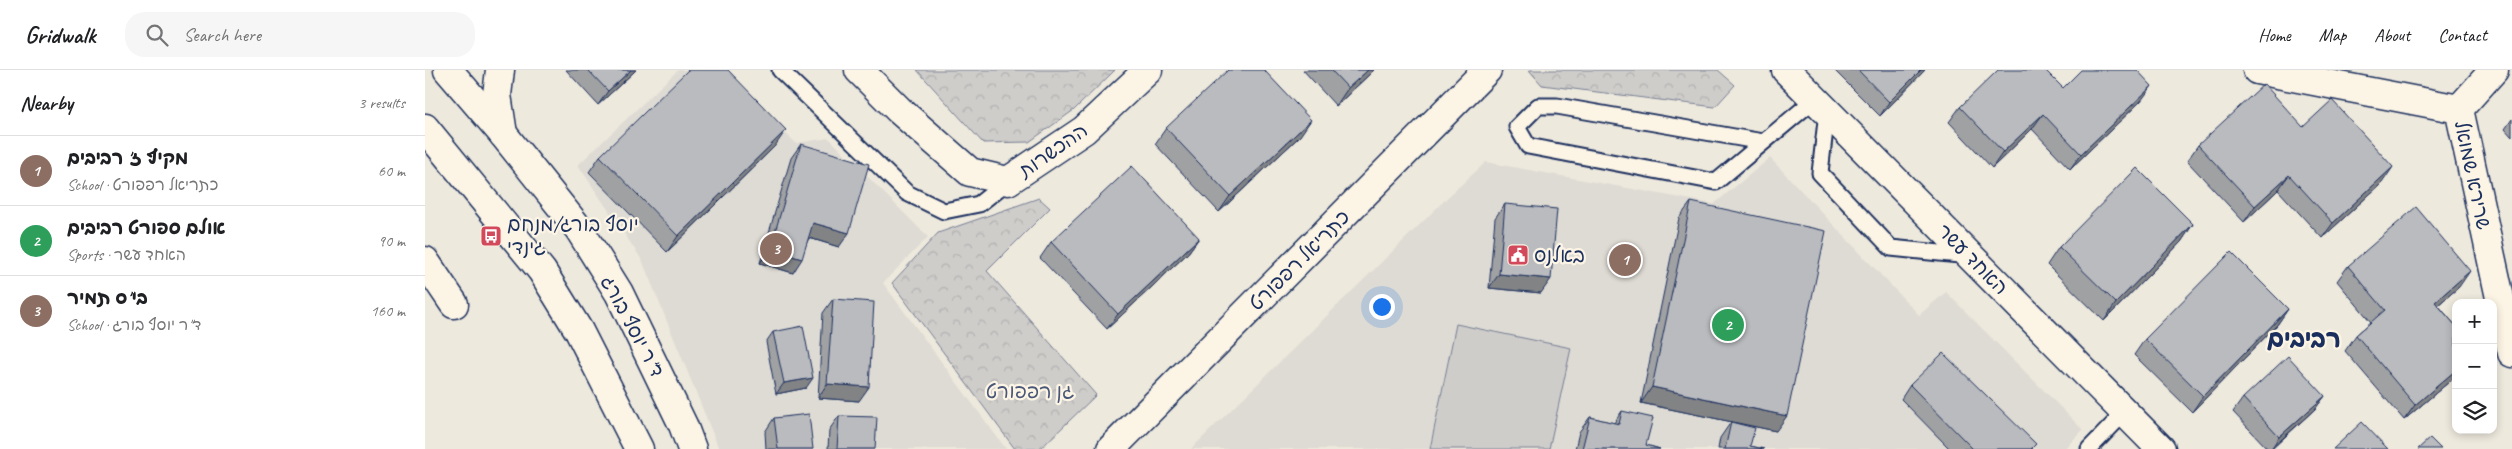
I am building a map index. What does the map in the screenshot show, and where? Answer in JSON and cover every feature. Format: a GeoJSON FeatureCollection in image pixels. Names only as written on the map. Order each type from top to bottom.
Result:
{"type":"FeatureCollection","features":[{"type":"Feature","properties":{"kind":"street","name":"ד\"ר יוסף בורג"},"geometry":{"type":"LineString","coordinates":[[448,70],[503,134],[579,229],[619,293],[683,425],[692,449]]}},
{"type":"Feature","properties":{"kind":"street"},"geometry":{"type":"LineString","coordinates":[[500,70],[497,95],[503,134]]}},
{"type":"Feature","properties":{"kind":"street","name":"ההכשרות"},"geometry":{"type":"LineString","coordinates":[[868,73],[899,110],[970,172],[1008,181],[1084,130],[1148,70]]}},
{"type":"Feature","properties":{"kind":"street","name":"כתריאל רפפורט"},"geometry":{"type":"LineString","coordinates":[[1111,449],[1487,70]]}},
{"type":"Feature","properties":{"kind":"street","name":"האחד עשר"},"geometry":{"type":"LineString","coordinates":[[1786,70],[2161,449]]}},
{"type":"Feature","properties":{"kind":"street","name":"שרירא שמואל"},"geometry":{"type":"LineString","coordinates":[[2257,70],[2459,109],[2512,353]]}},
{"type":"Feature","properties":{"kind":"street"},"geometry":{"type":"LineString","coordinates":[[2459,109],[2494,70]]}},
{"type":"Feature","properties":{"kind":"street"},"geometry":{"type":"LineString","coordinates":[[425,128],[542,270],[579,331],[639,449]]}},
{"type":"Feature","properties":{"kind":"street"},"geometry":{"type":"LineString","coordinates":[[425,261],[454,304]]}},
{"type":"Feature","properties":{"kind":"lane"},"geometry":{"type":"LineString","coordinates":[[780,70],[907,193],[943,212],[979,204],[1008,181]]}},
{"type":"Feature","properties":{"kind":"lane"},"geometry":{"type":"LineString","coordinates":[[1763,142],[1557,106],[1538,106],[1517,127],[1528,146],[1716,182],[1763,142],[1821,105]]}},
{"type":"Feature","properties":{"kind":"lane"},"geometry":{"type":"LineString","coordinates":[[1821,105],[1820,173],[1891,248],[1971,256]]}},
{"type":"Feature","properties":{"kind":"lane"},"geometry":{"type":"LineString","coordinates":[[2089,449],[2125,412]]}},
{"type":"Feature","properties":{"kind":"shaded area"},"geometry":{"type":"Polygon","coordinates":[[[678,70],[717,70],[796,143],[829,138],[928,237],[883,283],[1006,449],[719,449],[642,260],[578,165],[678,70]]]}},
{"type":"Feature","properties":{"kind":"shaded area"},"geometry":{"type":"Polygon","coordinates":[[[1770,158],[1919,315],[1946,292],[2083,430],[2064,449],[1191,449],[1486,162],[1714,204],[1770,158]]]}},
{"type":"Feature","properties":{"kind":"green space"},"geometry":{"type":"Polygon","coordinates":[[[917,70],[1115,70],[1074,110],[1029,142],[983,143],[917,70]]]}},
{"type":"Feature","properties":{"kind":"green space"},"geometry":{"type":"Polygon","coordinates":[[[1529,70],[1718,70],[1735,85],[1715,107],[1542,85],[1529,70]]]}},
{"type":"Feature","properties":{"kind":"green space","name":"גן רפפורט"},"geometry":{"type":"Polygon","coordinates":[[[1039,198],[1050,208],[987,271],[1096,395],[1040,449],[1015,449],[892,283],[938,233],[1039,198]]]}},
{"type":"Feature","properties":{"kind":"green space"},"geometry":{"type":"Polygon","coordinates":[[[1456,324],[1571,348],[1549,449],[1430,449],[1456,324]]]}},
{"type":"Feature","properties":{"kind":"building"},"geometry":{"type":"Polygon","coordinates":[[[588,70],[631,70],[608,91],[588,70]]]}},
{"type":"Feature","properties":{"kind":"building"},"geometry":{"type":"Polygon","coordinates":[[[688,70],[728,70],[786,130],[678,236],[600,156],[688,70]]]}},
{"type":"Feature","properties":{"kind":"building"},"geometry":{"type":"Polygon","coordinates":[[[1228,70],[1264,70],[1311,120],[1230,196],[1166,128],[1228,70]]]}},
{"type":"Feature","properties":{"kind":"building"},"geometry":{"type":"Polygon","coordinates":[[[1331,70],[1368,70],[1348,88],[1331,70]]]}},
{"type":"Feature","properties":{"kind":"building"},"geometry":{"type":"Polygon","coordinates":[[[1858,70],[1921,70],[1889,102],[1858,70]]]}},
{"type":"Feature","properties":{"kind":"building"},"geometry":{"type":"Polygon","coordinates":[[[1998,70],[2045,70],[2063,88],[2081,70],[2137,70],[2152,86],[2081,154],[2043,114],[2003,152],[1960,107],[1998,70]]]}},
{"type":"Feature","properties":{"kind":"building"},"geometry":{"type":"Polygon","coordinates":[[[2264,84],[2303,127],[2332,100],[2393,167],[2333,223],[2289,175],[2255,206],[2198,145],[2264,84]]]}},
{"type":"Feature","properties":{"kind":"building"},"geometry":{"type":"Polygon","coordinates":[[[801,144],[869,164],[849,233],[813,223],[802,259],[770,249],[801,144]]]}},
{"type":"Feature","properties":{"kind":"building"},"geometry":{"type":"Polygon","coordinates":[[[1132,166],[1199,238],[1118,314],[1051,242],[1132,166]]]}},
{"type":"Feature","properties":{"kind":"building"},"geometry":{"type":"Polygon","coordinates":[[[2137,168],[2193,224],[2116,303],[2059,247],[2137,168]]]}},
{"type":"Feature","properties":{"kind":"building"},"geometry":{"type":"Polygon","coordinates":[[[1691,202],[1826,231],[1787,416],[1652,387],[1691,202]]]}},
{"type":"Feature","properties":{"kind":"building","name":"באלנס"},"geometry":{"type":"Polygon","coordinates":[[[1505,204],[1557,209],[1551,279],[1499,274],[1505,204]]]}},
{"type":"Feature","properties":{"kind":"building"},"geometry":{"type":"Polygon","coordinates":[[[2416,207],[2470,271],[2435,302],[2452,321],[2452,373],[2415,405],[2356,335],[2385,310],[2348,266],[2416,207]]]}},
{"type":"Feature","properties":{"kind":"building"},"geometry":{"type":"Polygon","coordinates":[[[2231,252],[2288,309],[2203,396],[2145,339],[2231,252]]]}},
{"type":"Feature","properties":{"kind":"building"},"geometry":{"type":"Polygon","coordinates":[[[833,299],[874,302],[869,387],[827,384],[833,299]]]}},
{"type":"Feature","properties":{"kind":"building"},"geometry":{"type":"Polygon","coordinates":[[[803,326],[813,378],[784,383],[773,332],[803,326]]]}},
{"type":"Feature","properties":{"kind":"building"},"geometry":{"type":"Polygon","coordinates":[[[1943,353],[2036,444],[2031,449],[1973,449],[1910,385],[1943,353]]]}},
{"type":"Feature","properties":{"kind":"building"},"geometry":{"type":"Polygon","coordinates":[[[2288,356],[2325,396],[2279,437],[2243,398],[2288,356]]]}},
{"type":"Feature","properties":{"kind":"building"},"geometry":{"type":"Polygon","coordinates":[[[1622,411],[1653,418],[1646,445],[1660,449],[1582,449],[1590,417],[1619,424],[1622,411]]]}},
{"type":"Feature","properties":{"kind":"building"},"geometry":{"type":"Polygon","coordinates":[[[809,414],[813,449],[778,449],[774,418],[809,414]]]}},
{"type":"Feature","properties":{"kind":"building"},"geometry":{"type":"Polygon","coordinates":[[[839,416],[877,417],[875,449],[837,449],[839,416]]]}},
{"type":"Feature","properties":{"kind":"building"},"geometry":{"type":"Polygon","coordinates":[[[1731,422],[1755,428],[1750,446],[1764,449],[1725,449],[1731,422]]]}},
{"type":"Feature","properties":{"kind":"building"},"geometry":{"type":"Polygon","coordinates":[[[2362,422],[2388,449],[2333,449],[2362,422]]]}},
{"type":"Feature","properties":{"kind":"building"},"geometry":{"type":"Polygon","coordinates":[[[2430,438],[2441,449],[2418,449],[2430,438]]]}},
{"type":"Feature","properties":{"kind":"place","name":"יוסף בורג/מנחם גינדי"},"geometry":{"type":"Point","coordinates":[491,236]}},
{"type":"Feature","properties":{"kind":"place","name":"בי\"ס תמיר"},"geometry":{"type":"Point","coordinates":[776,249]}},
{"type":"Feature","properties":{"kind":"place","name":"באלנס"},"geometry":{"type":"Point","coordinates":[1518,255]}},
{"type":"Feature","properties":{"kind":"place","name":"מקיף ז' רביבים"},"geometry":{"type":"Point","coordinates":[1625,260]}},
{"type":"Feature","properties":{"kind":"place","name":"אולם ספורט רביבים"},"geometry":{"type":"Point","coordinates":[1728,325]}},
{"type":"Feature","properties":{"kind":"district","name":"רביבים"},"geometry":{"type":"Point","coordinates":[2304,338]}}]}
